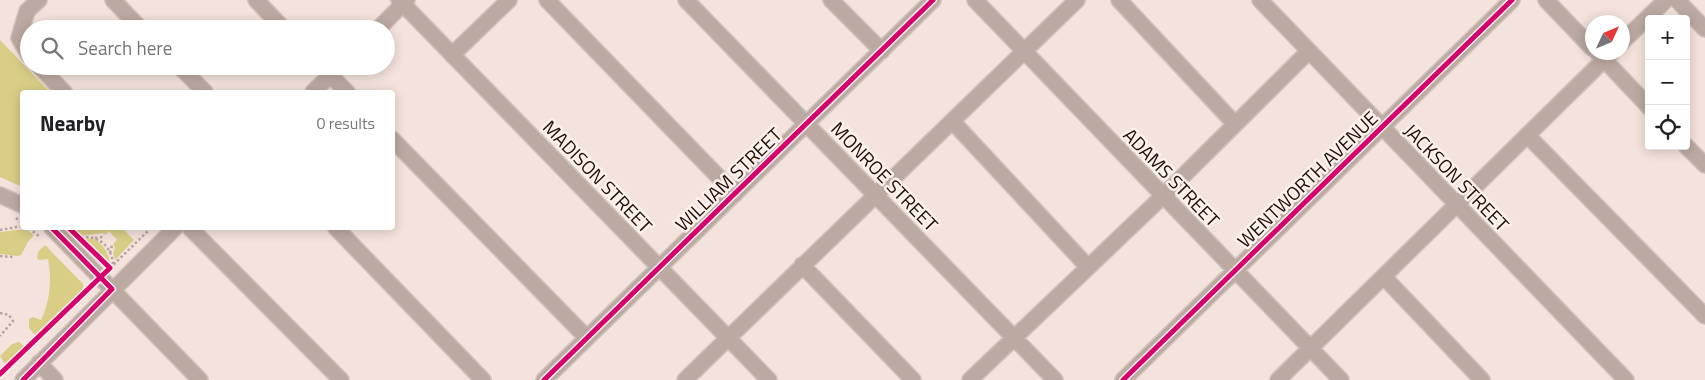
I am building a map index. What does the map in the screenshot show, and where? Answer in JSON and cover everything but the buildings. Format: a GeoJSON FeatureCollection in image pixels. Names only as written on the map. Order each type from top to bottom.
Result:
{"type":"FeatureCollection","features":[{"type":"Feature","properties":{"kind":"street"},"geometry":{"type":"LineString","coordinates":[[24,20],[27,11],[39,0]]}},
{"type":"Feature","properties":{"kind":"street"},"geometry":{"type":"LineString","coordinates":[[113,0],[132,20]]}},
{"type":"Feature","properties":{"kind":"street"},"geometry":{"type":"LineString","coordinates":[[256,0],[275,20]]}},
{"type":"Feature","properties":{"kind":"street"},"geometry":{"type":"LineString","coordinates":[[452,55],[509,0]]}},
{"type":"Feature","properties":{"kind":"street"},"geometry":{"type":"LineString","coordinates":[[547,0],[735,194]]}},
{"type":"Feature","properties":{"kind":"street","name":"MONROE STREET"},"geometry":{"type":"LineString","coordinates":[[686,0],[1055,380]]}},
{"type":"Feature","properties":{"kind":"street"},"geometry":{"type":"LineString","coordinates":[[831,0],[882,50]]}},
{"type":"Feature","properties":{"kind":"street","name":"WILLIAM STREET"},"geometry":{"type":"LineString","coordinates":[[544,380],[933,0]]}},
{"type":"Feature","properties":{"kind":"street","name":"ADAMS STREET"},"geometry":{"type":"LineString","coordinates":[[975,0],[1341,380]]}},
{"type":"Feature","properties":{"kind":"street"},"geometry":{"type":"LineString","coordinates":[[685,380],[1077,0]]}},
{"type":"Feature","properties":{"kind":"street"},"geometry":{"type":"LineString","coordinates":[[1119,0],[1235,124]]}},
{"type":"Feature","properties":{"kind":"street","name":"JACKSON STREET"},"geometry":{"type":"LineString","coordinates":[[1260,0],[1626,380]]}},
{"type":"Feature","properties":{"kind":"street","name":"WENTWORTH AVENUE"},"geometry":{"type":"LineString","coordinates":[[1122,380],[1512,0]]}},
{"type":"Feature","properties":{"kind":"street"},"geometry":{"type":"LineString","coordinates":[[1546,0],[1585,41]]}},
{"type":"Feature","properties":{"kind":"street"},"geometry":{"type":"LineString","coordinates":[[1630,34],[1666,0]]}},
{"type":"Feature","properties":{"kind":"street"},"geometry":{"type":"LineString","coordinates":[[1677,0],[1705,29]]}},
{"type":"Feature","properties":{"kind":"street"},"geometry":{"type":"LineString","coordinates":[[386,20],[403,1]]}},
{"type":"Feature","properties":{"kind":"street","name":"MADISON STREET"},"geometry":{"type":"LineString","coordinates":[[403,1],[452,55],[769,380]]}},
{"type":"Feature","properties":{"kind":"street"},"geometry":{"type":"LineString","coordinates":[[970,380],[1163,196],[1309,51]]}},
{"type":"Feature","properties":{"kind":"street"},"geometry":{"type":"LineString","coordinates":[[1278,380],[1457,206],[1599,60]]}},
{"type":"Feature","properties":{"kind":"street"},"geometry":{"type":"LineString","coordinates":[[1608,60],[1647,105]]}},
{"type":"Feature","properties":{"kind":"street"},"geometry":{"type":"LineString","coordinates":[[48,75],[62,90]]}},
{"type":"Feature","properties":{"kind":"street"},"geometry":{"type":"LineString","coordinates":[[187,75],[203,90]]}},
{"type":"Feature","properties":{"kind":"street"},"geometry":{"type":"LineString","coordinates":[[314,90],[326,75]]}},
{"type":"Feature","properties":{"kind":"street"},"geometry":{"type":"LineString","coordinates":[[334,75],[346,90]]}},
{"type":"Feature","properties":{"kind":"street"},"geometry":{"type":"LineString","coordinates":[[952,121],[1088,268]]}},
{"type":"Feature","properties":{"kind":"street"},"geometry":{"type":"LineString","coordinates":[[1527,135],[1705,316]]}},
{"type":"Feature","properties":{"kind":"street"},"geometry":{"type":"LineString","coordinates":[[395,142],[587,338]]}},
{"type":"Feature","properties":{"kind":"street"},"geometry":{"type":"LineString","coordinates":[[1690,150],[1705,165]]}},
{"type":"Feature","properties":{"kind":"street"},"geometry":{"type":"LineString","coordinates":[[0,195],[20,204]]}},
{"type":"Feature","properties":{"kind":"street"},"geometry":{"type":"LineString","coordinates":[[55,230],[108,270],[112,289],[200,380]]}},
{"type":"Feature","properties":{"kind":"street"},"geometry":{"type":"LineString","coordinates":[[22,380],[173,230]]}},
{"type":"Feature","properties":{"kind":"street"},"geometry":{"type":"LineString","coordinates":[[192,230],[341,380]]}},
{"type":"Feature","properties":{"kind":"street"},"geometry":{"type":"LineString","coordinates":[[338,230],[484,380]]}},
{"type":"Feature","properties":{"kind":"street"},"geometry":{"type":"LineString","coordinates":[[802,265],[912,380]]}},
{"type":"Feature","properties":{"kind":"street"},"geometry":{"type":"LineString","coordinates":[[1384,277],[1482,380]]}},
{"type":"Feature","properties":{"kind":"street"},"geometry":{"type":"LineString","coordinates":[[39,363],[55,380]]}},
{"type":"Feature","properties":{"kind":"path"},"geometry":{"type":"LineString","coordinates":[[0,230],[20,226]]}},
{"type":"Feature","properties":{"kind":"path"},"geometry":{"type":"LineString","coordinates":[[108,270],[149,230]]}},
{"type":"Feature","properties":{"kind":"path"},"geometry":{"type":"LineString","coordinates":[[74,233],[86,244]]}},
{"type":"Feature","properties":{"kind":"path"},"geometry":{"type":"LineString","coordinates":[[80,238],[90,236],[95,238],[106,246],[110,253]]}},
{"type":"Feature","properties":{"kind":"path"},"geometry":{"type":"LineString","coordinates":[[95,238],[103,237]]}},
{"type":"Feature","properties":{"kind":"path"},"geometry":{"type":"LineString","coordinates":[[108,270],[112,246]]}},
{"type":"Feature","properties":{"kind":"path"},"geometry":{"type":"LineString","coordinates":[[0,256],[13,257]]}},
{"type":"Feature","properties":{"kind":"path"},"geometry":{"type":"LineString","coordinates":[[104,262],[108,270]]}},
{"type":"Feature","properties":{"kind":"path"},"geometry":{"type":"LineString","coordinates":[[0,313],[9,315],[13,322],[0,336]]}},
{"type":"Feature","properties":{"kind":"shaded area"},"geometry":{"type":"Polygon","coordinates":[[[0,40],[20,61],[20,75],[34,75],[48,90],[20,90],[20,186],[0,177],[0,40]]]}},
{"type":"Feature","properties":{"kind":"shaded area"},"geometry":{"type":"Polygon","coordinates":[[[27,230],[34,235],[21,255],[0,254],[0,232],[27,230]]]}},
{"type":"Feature","properties":{"kind":"shaded area"},"geometry":{"type":"Polygon","coordinates":[[[76,230],[124,230],[134,240],[115,260],[113,244],[117,240],[109,231],[105,235],[103,233],[82,236],[76,230]]]}},
{"type":"Feature","properties":{"kind":"shaded area"},"geometry":{"type":"Polygon","coordinates":[[[92,238],[105,249],[110,265],[85,239],[92,238]]]}},
{"type":"Feature","properties":{"kind":"shaded area"},"geometry":{"type":"Polygon","coordinates":[[[45,245],[83,284],[83,290],[36,336],[29,328],[29,319],[33,317],[41,320],[46,305],[50,275],[48,259],[39,260],[37,258],[38,252],[45,245]]]}},
{"type":"Feature","properties":{"kind":"shaded area"},"geometry":{"type":"Polygon","coordinates":[[[19,342],[25,347],[6,365],[0,356],[12,344],[19,342]]]}},
{"type":"Feature","properties":{"kind":"cycle path"},"geometry":{"type":"LineString","coordinates":[[544,380],[933,0]]}},
{"type":"Feature","properties":{"kind":"cycle path"},"geometry":{"type":"LineString","coordinates":[[1123,380],[1512,0]]}},
{"type":"Feature","properties":{"kind":"cycle path"},"geometry":{"type":"LineString","coordinates":[[23,380],[112,289],[54,230]]}},
{"type":"Feature","properties":{"kind":"cycle path"},"geometry":{"type":"LineString","coordinates":[[0,374],[110,268],[71,230]]}}]}
